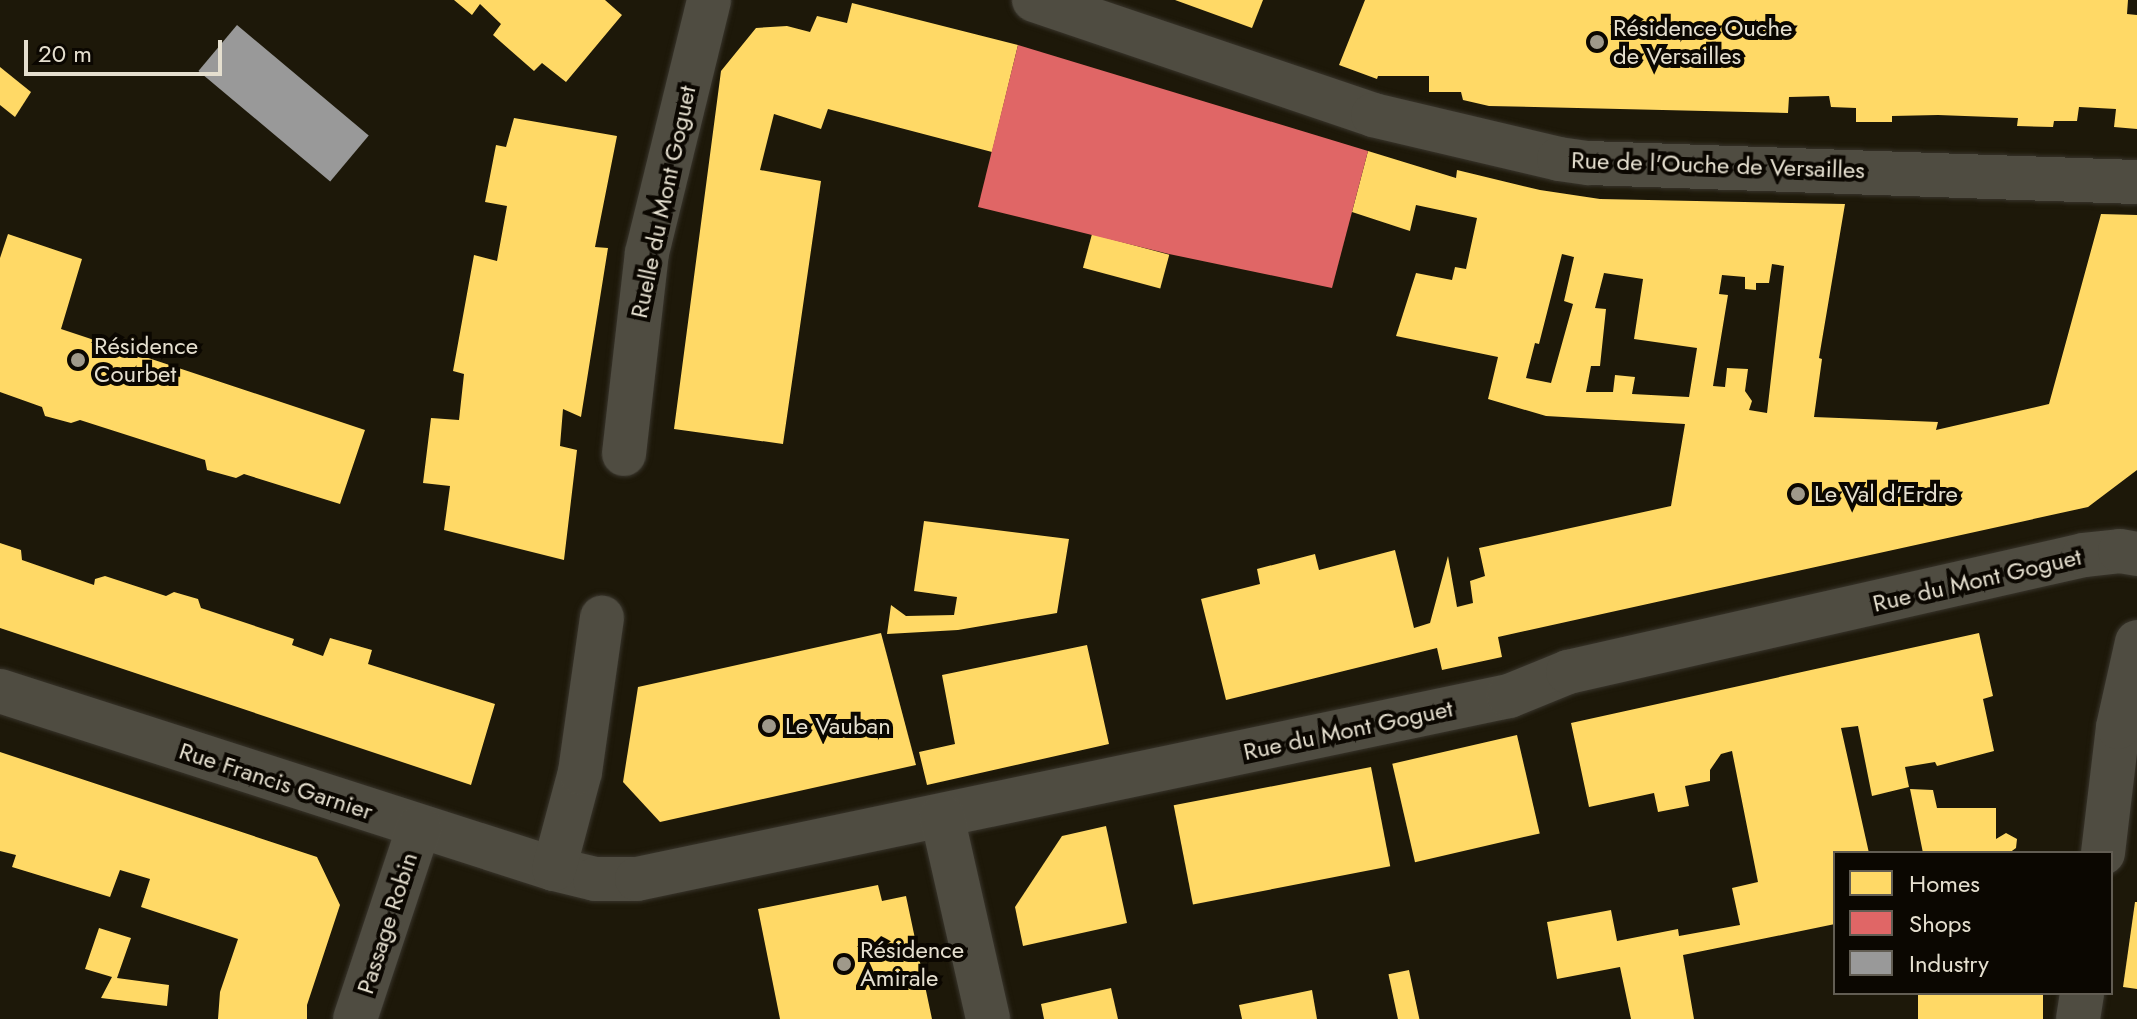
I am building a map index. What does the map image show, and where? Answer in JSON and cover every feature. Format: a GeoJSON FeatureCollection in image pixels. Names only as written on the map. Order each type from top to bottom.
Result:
{"type":"FeatureCollection","features":[{"type":"Feature","properties":{"kind":"street","name":"Ruelle du Mont Goguet"},"geometry":{"type":"LineString","coordinates":[[624,454],[647,253],[709,0]]}},
{"type":"Feature","properties":{"kind":"street","name":"Rue de l'Ouche de Versailles"},"geometry":{"type":"LineString","coordinates":[[1034,0],[1373,115],[1559,159],[1589,163],[2137,182]]}},
{"type":"Feature","properties":{"kind":"street","name":"Rue du Mont Goguet"},"geometry":{"type":"LineString","coordinates":[[554,869],[595,879],[637,879],[1509,696],[1568,672],[2084,555],[2120,551],[2137,554]]}},
{"type":"Feature","properties":{"kind":"street"},"geometry":{"type":"LineString","coordinates":[[554,869],[580,772],[602,618]]}},
{"type":"Feature","properties":{"kind":"street"},"geometry":{"type":"LineString","coordinates":[[2103,851],[2118,727],[2137,642]]}},
{"type":"Feature","properties":{"kind":"street","name":"Rue Francis Garnier"},"geometry":{"type":"LineString","coordinates":[[0,691],[554,869]]}},
{"type":"Feature","properties":{"kind":"street"},"geometry":{"type":"LineString","coordinates":[[942,816],[988,1019]]}},
{"type":"Feature","properties":{"kind":"street","name":"Passage Robin"},"geometry":{"type":"LineString","coordinates":[[355,1019],[419,827]]}},
{"type":"Feature","properties":{"kind":"street"},"geometry":{"type":"LineString","coordinates":[[2078,1019],[2082,995]]}},
{"type":"Feature","properties":{"kind":"building: Homes"},"geometry":{"type":"Polygon","coordinates":[[[454,0],[605,0],[622,15],[566,82],[542,63],[534,71],[493,35],[501,24],[480,4],[472,15],[454,0]]]}},
{"type":"Feature","properties":{"kind":"building: Homes"},"geometry":{"type":"Polygon","coordinates":[[[1175,0],[1263,0],[1252,28],[1175,0]]]}},
{"type":"Feature","properties":{"kind":"building: Homes"},"geometry":{"type":"Polygon","coordinates":[[[1365,0],[2128,0],[2127,14],[2137,15],[2137,129],[2114,127],[2116,109],[2079,107],[2077,121],[2054,121],[2053,127],[2017,126],[2018,118],[1938,115],[1892,116],[1892,122],[1856,122],[1856,108],[1831,107],[1829,96],[1789,97],[1788,113],[1489,106],[1463,100],[1461,92],[1429,92],[1429,76],[1378,76],[1377,79],[1339,65],[1365,0]]]}},
{"type":"Feature","properties":{"kind":"building: Homes"},"geometry":{"type":"Polygon","coordinates":[[[852,3],[1018,45],[992,152],[828,109],[821,129],[774,114],[760,170],[821,181],[783,444],[674,429],[721,71],[756,28],[787,26],[810,32],[817,16],[847,23],[852,3]]]}},
{"type":"Feature","properties":{"kind":"building: Homes"},"geometry":{"type":"Polygon","coordinates":[[[0,67],[31,92],[15,117],[0,105],[0,67]]]}},
{"type":"Feature","properties":{"kind":"building: Homes"},"geometry":{"type":"Polygon","coordinates":[[[514,118],[617,136],[595,247],[608,248],[581,417],[563,409],[560,446],[577,450],[564,560],[444,530],[450,486],[423,483],[431,418],[459,420],[464,374],[453,371],[474,255],[497,261],[507,206],[485,202],[496,145],[506,147],[514,118]]]}},
{"type":"Feature","properties":{"kind":"building: Homes"},"geometry":{"type":"Polygon","coordinates":[[[1368,151],[1456,178],[1457,170],[1540,190],[1600,199],[1845,204],[1819,358],[1822,359],[1814,417],[1938,422],[1936,430],[2049,404],[2101,214],[2137,215],[2137,470],[2088,507],[1498,637],[1502,657],[1442,670],[1437,648],[1226,700],[1201,599],[1260,584],[1257,569],[1315,554],[1319,570],[1395,550],[1414,628],[1430,623],[1448,556],[1457,607],[1473,603],[1470,581],[1485,576],[1479,548],[1671,506],[1685,424],[1546,416],[1488,399],[1498,357],[1396,336],[1416,273],[1452,280],[1455,267],[1466,269],[1477,218],[1416,205],[1410,231],[1352,212],[1368,151]],[[1562,254],[1539,344],[1535,343],[1526,378],[1551,383],[1573,304],[1564,301],[1574,257],[1562,254]],[[1772,264],[1769,283],[1756,283],[1756,290],[1745,289],[1745,277],[1722,275],[1719,294],[1728,295],[1713,386],[1725,387],[1727,368],[1748,369],[1745,391],[1752,401],[1749,410],[1767,413],[1784,266],[1772,264]],[[1604,273],[1595,308],[1606,309],[1600,366],[1591,366],[1586,392],[1613,392],[1615,375],[1635,377],[1632,394],[1689,397],[1697,348],[1634,339],[1643,279],[1604,273]]]}},
{"type":"Feature","properties":{"kind":"building: Homes","name":"Résidence Courbet"},"geometry":{"type":"Polygon","coordinates":[[[8,234],[82,259],[61,329],[365,430],[340,504],[244,474],[236,478],[207,470],[205,460],[80,420],[71,423],[45,416],[42,407],[0,392],[0,258],[8,234]]]}},
{"type":"Feature","properties":{"kind":"building: Homes"},"geometry":{"type":"Polygon","coordinates":[[[1092,234],[1169,255],[1160,289],[1083,268],[1092,234]]]}},
{"type":"Feature","properties":{"kind":"building: Homes"},"geometry":{"type":"Polygon","coordinates":[[[924,521],[1069,539],[1057,613],[958,630],[887,634],[891,605],[906,616],[954,615],[957,597],[914,591],[924,521]]]}},
{"type":"Feature","properties":{"kind":"building: Homes"},"geometry":{"type":"Polygon","coordinates":[[[0,543],[21,550],[22,560],[94,585],[95,579],[105,576],[166,596],[174,592],[198,599],[201,608],[294,639],[292,645],[323,656],[330,638],[372,650],[368,664],[495,704],[471,785],[0,628],[0,543]]]}},
{"type":"Feature","properties":{"kind":"building: Homes","name":"Le Vauban"},"geometry":{"type":"Polygon","coordinates":[[[881,633],[916,765],[660,822],[623,782],[638,687],[881,633]]]}},
{"type":"Feature","properties":{"kind":"building: Homes"},"geometry":{"type":"Polygon","coordinates":[[[1979,633],[1993,696],[1983,699],[1994,751],[1937,766],[1935,762],[1905,767],[1909,787],[1872,796],[1858,726],[1841,728],[1869,851],[1833,851],[1833,924],[1683,955],[1694,1019],[1631,1019],[1620,967],[1557,979],[1547,922],[1611,910],[1617,941],[1678,929],[1679,936],[1740,925],[1732,888],[1758,882],[1732,751],[1721,754],[1710,770],[1710,781],[1685,786],[1689,806],[1658,812],[1654,793],[1589,807],[1571,723],[1979,633]]]}},
{"type":"Feature","properties":{"kind":"building: Homes"},"geometry":{"type":"Polygon","coordinates":[[[1087,645],[1109,744],[927,785],[919,752],[955,744],[942,675],[1087,645]]]}},
{"type":"Feature","properties":{"kind":"building: Homes"},"geometry":{"type":"Polygon","coordinates":[[[1517,735],[1540,833],[1415,862],[1392,764],[1517,735]]]}},
{"type":"Feature","properties":{"kind":"building: Homes"},"geometry":{"type":"Polygon","coordinates":[[[0,752],[317,857],[340,905],[307,1005],[307,1019],[218,1019],[220,992],[238,939],[141,907],[150,879],[120,870],[110,897],[12,867],[16,855],[0,851],[0,752]]]}},
{"type":"Feature","properties":{"kind":"building: Homes"},"geometry":{"type":"Polygon","coordinates":[[[1371,767],[1390,866],[1193,904],[1174,805],[1371,767]]]}},
{"type":"Feature","properties":{"kind":"building: Homes"},"geometry":{"type":"Polygon","coordinates":[[[1910,789],[1933,790],[1937,808],[1996,808],[1996,839],[2006,833],[2017,839],[2016,848],[2012,851],[1923,851],[1910,789]]]}},
{"type":"Feature","properties":{"kind":"building: Homes"},"geometry":{"type":"Polygon","coordinates":[[[1106,826],[1127,923],[1023,946],[1015,907],[1062,836],[1106,826]]]}},
{"type":"Feature","properties":{"kind":"building: Homes","name":"Résidence Amirale"},"geometry":{"type":"Polygon","coordinates":[[[878,885],[882,901],[906,896],[932,1019],[780,1019],[758,909],[878,885]]]}},
{"type":"Feature","properties":{"kind":"building: Homes"},"geometry":{"type":"Polygon","coordinates":[[[2137,902],[2137,989],[2123,987],[2137,902]]]}},
{"type":"Feature","properties":{"kind":"building: Homes"},"geometry":{"type":"Polygon","coordinates":[[[99,928],[131,938],[117,978],[169,985],[167,1006],[101,998],[112,977],[85,969],[99,928]]]}},
{"type":"Feature","properties":{"kind":"building: Homes"},"geometry":{"type":"Polygon","coordinates":[[[1409,970],[1419,1019],[1398,1019],[1388,974],[1409,970]]]}},
{"type":"Feature","properties":{"kind":"building: Homes"},"geometry":{"type":"Polygon","coordinates":[[[1111,988],[1118,1019],[1044,1019],[1041,1004],[1111,988]]]}},
{"type":"Feature","properties":{"kind":"building: Homes"},"geometry":{"type":"Polygon","coordinates":[[[1312,990],[1317,1019],[1242,1019],[1239,1005],[1312,990]]]}},
{"type":"Feature","properties":{"kind":"building: Homes"},"geometry":{"type":"Polygon","coordinates":[[[1918,995],[2043,995],[2043,1019],[1918,1019],[1918,995]]]}},
{"type":"Feature","properties":{"kind":"building: Shops"},"geometry":{"type":"Polygon","coordinates":[[[1018,45],[1368,151],[1332,288],[1169,254],[978,207],[1018,45]]]}},
{"type":"Feature","properties":{"kind":"building: Industry"},"geometry":{"type":"Polygon","coordinates":[[[237,25],[369,136],[330,182],[198,71],[237,25]]]}},
{"type":"Feature","properties":{"kind":"place","name":"Résidence Ouche de Versailles"},"geometry":{"type":"Point","coordinates":[1597,42]}},
{"type":"Feature","properties":{"kind":"place","name":"Résidence Courbet"},"geometry":{"type":"Point","coordinates":[78,360]}},
{"type":"Feature","properties":{"kind":"place","name":"Le Val d'Erdre"},"geometry":{"type":"Point","coordinates":[1798,494]}},
{"type":"Feature","properties":{"kind":"place","name":"Le Vauban"},"geometry":{"type":"Point","coordinates":[769,726]}},
{"type":"Feature","properties":{"kind":"place","name":"Résidence Amirale"},"geometry":{"type":"Point","coordinates":[844,964]}}]}
